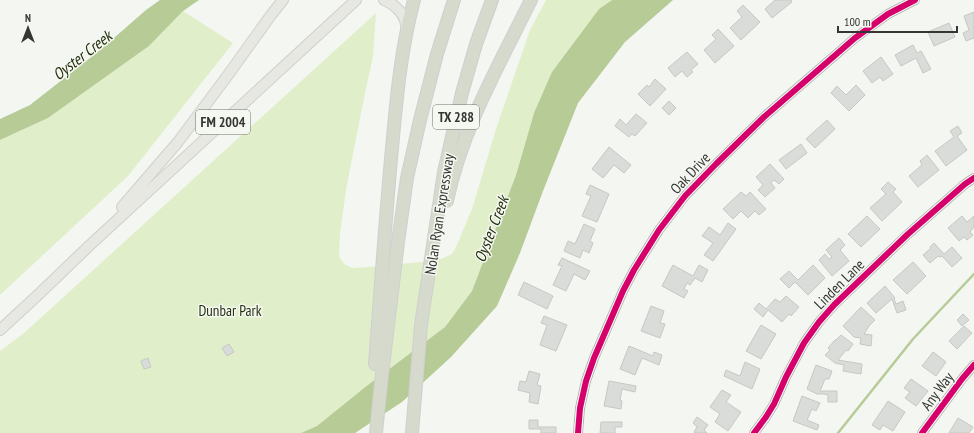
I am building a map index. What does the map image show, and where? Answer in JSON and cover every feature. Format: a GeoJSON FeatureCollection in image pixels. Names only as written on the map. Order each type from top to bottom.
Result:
{"type":"FeatureCollection","features":[{"type":"Feature","properties":{"kind":"highway"},"geometry":{"type":"LineString","coordinates":[[380,383],[375,376],[385,226],[398,83],[414,0]]}},
{"type":"Feature","properties":{"kind":"highway","name":"TX 288"},"geometry":{"type":"LineString","coordinates":[[376,433],[380,383],[407,178],[437,54],[454,0]]}},
{"type":"Feature","properties":{"kind":"highway","name":"Nolan Ryan Expressway"},"geometry":{"type":"LineString","coordinates":[[438,237],[444,172],[462,93],[476,44],[492,0]]}},
{"type":"Feature","properties":{"kind":"highway"},"geometry":{"type":"LineString","coordinates":[[412,433],[421,325],[429,319],[438,237],[460,152],[489,82],[531,0]]}},
{"type":"Feature","properties":{"kind":"main road","name":"FM 2004"},"geometry":{"type":"LineString","coordinates":[[90,244],[178,142],[283,0]]}},
{"type":"Feature","properties":{"kind":"main road"},"geometry":{"type":"LineString","coordinates":[[352,3],[364,0]]}},
{"type":"Feature","properties":{"kind":"main road"},"geometry":{"type":"LineString","coordinates":[[384,0],[400,11],[405,20],[407,31]]}},
{"type":"Feature","properties":{"kind":"main road","name":"FM 2004"},"geometry":{"type":"LineString","coordinates":[[0,330],[90,244],[352,3]]}},
{"type":"Feature","properties":{"kind":"street","name":"Oak Drive"},"geometry":{"type":"LineString","coordinates":[[578,433],[580,408],[586,381],[594,358],[623,291],[656,234],[685,196],[764,117],[849,43],[888,14],[915,0]]}},
{"type":"Feature","properties":{"kind":"street","name":"Linden Lane"},"geometry":{"type":"LineString","coordinates":[[754,433],[774,404],[786,377],[804,344],[819,322],[834,305],[908,234],[965,184],[974,178]]}},
{"type":"Feature","properties":{"kind":"street","name":"Any Way"},"geometry":{"type":"LineString","coordinates":[[922,433],[974,365]]}},
{"type":"Feature","properties":{"kind":"green space","name":"Dunbar Park"},"geometry":{"type":"Polygon","coordinates":[[[546,0],[612,0],[599,9],[534,113],[516,175],[472,291],[445,327],[364,388],[317,426],[301,433],[0,433],[0,351],[24,333],[376,13],[373,56],[346,190],[340,234],[339,256],[344,264],[352,268],[432,261],[452,254],[472,209],[496,129],[530,30],[546,0]]]}},
{"type":"Feature","properties":{"kind":"green space"},"geometry":{"type":"Polygon","coordinates":[[[183,11],[233,43],[128,176],[0,295],[0,140],[48,118],[149,46],[183,11]]]}},
{"type":"Feature","properties":{"kind":"shaded area"},"geometry":{"type":"Polygon","coordinates":[[[160,0],[199,0],[183,11],[149,46],[48,118],[0,140],[0,119],[30,105],[99,51],[146,10],[160,0]]]}},
{"type":"Feature","properties":{"kind":"shaded area"},"geometry":{"type":"Polygon","coordinates":[[[612,0],[673,0],[625,42],[578,103],[520,253],[497,306],[451,357],[402,402],[355,433],[301,433],[317,426],[364,388],[445,327],[472,291],[516,175],[534,113],[552,72],[599,9],[612,0]]]}},
{"type":"Feature","properties":{"kind":"building"},"geometry":{"type":"Polygon","coordinates":[[[775,0],[791,0],[792,2],[772,18],[765,9],[775,0]]]}},
{"type":"Feature","properties":{"kind":"building"},"geometry":{"type":"Polygon","coordinates":[[[743,5],[760,22],[741,40],[730,28],[742,17],[737,11],[743,5]]]}},
{"type":"Feature","properties":{"kind":"building"},"geometry":{"type":"Polygon","coordinates":[[[974,12],[974,38],[966,41],[963,33],[969,30],[964,16],[974,12]]]}},
{"type":"Feature","properties":{"kind":"building"},"geometry":{"type":"Polygon","coordinates":[[[949,23],[955,37],[934,46],[928,32],[949,23]]]}},
{"type":"Feature","properties":{"kind":"building"},"geometry":{"type":"Polygon","coordinates":[[[718,29],[734,46],[715,63],[704,50],[716,39],[712,35],[718,29]]]}},
{"type":"Feature","properties":{"kind":"building"},"geometry":{"type":"Polygon","coordinates":[[[913,45],[917,53],[921,51],[931,69],[923,73],[916,58],[901,66],[895,55],[913,45]]]}},
{"type":"Feature","properties":{"kind":"building"},"geometry":{"type":"Polygon","coordinates":[[[687,52],[698,64],[691,70],[693,72],[687,77],[682,71],[675,77],[668,68],[687,52]]]}},
{"type":"Feature","properties":{"kind":"building"},"geometry":{"type":"Polygon","coordinates":[[[881,57],[893,74],[883,81],[880,77],[872,83],[863,71],[881,57]]]}},
{"type":"Feature","properties":{"kind":"building"},"geometry":{"type":"Polygon","coordinates":[[[655,79],[666,89],[650,106],[638,94],[647,85],[649,87],[655,79]]]}},
{"type":"Feature","properties":{"kind":"building"},"geometry":{"type":"Polygon","coordinates":[[[856,85],[865,95],[849,111],[831,93],[837,86],[846,95],[856,85]]]}},
{"type":"Feature","properties":{"kind":"building"},"geometry":{"type":"Polygon","coordinates":[[[669,101],[676,108],[669,115],[662,108],[669,101]]]}},
{"type":"Feature","properties":{"kind":"building"},"geometry":{"type":"Polygon","coordinates":[[[636,114],[647,123],[635,136],[632,134],[629,137],[615,126],[620,119],[626,125],[636,114]]]}},
{"type":"Feature","properties":{"kind":"building"},"geometry":{"type":"Polygon","coordinates":[[[827,120],[835,129],[815,148],[806,139],[827,120]]]}},
{"type":"Feature","properties":{"kind":"building"},"geometry":{"type":"Polygon","coordinates":[[[958,126],[962,133],[957,136],[967,150],[946,166],[935,151],[954,137],[950,131],[958,126]]]}},
{"type":"Feature","properties":{"kind":"building"},"geometry":{"type":"Polygon","coordinates":[[[801,144],[807,153],[786,169],[779,160],[801,144]]]}},
{"type":"Feature","properties":{"kind":"building"},"geometry":{"type":"Polygon","coordinates":[[[609,147],[631,165],[624,173],[614,165],[603,178],[592,169],[609,147]]]}},
{"type":"Feature","properties":{"kind":"building"},"geometry":{"type":"Polygon","coordinates":[[[927,155],[939,170],[918,187],[909,176],[922,165],[920,161],[927,155]]]}},
{"type":"Feature","properties":{"kind":"building"},"geometry":{"type":"Polygon","coordinates":[[[770,164],[784,179],[779,184],[774,180],[771,183],[775,188],[765,197],[758,190],[763,185],[756,177],[770,164]]]}},
{"type":"Feature","properties":{"kind":"building"},"geometry":{"type":"Polygon","coordinates":[[[888,182],[896,189],[893,192],[902,202],[882,221],[870,208],[886,194],[881,189],[888,182]]]}},
{"type":"Feature","properties":{"kind":"building"},"geometry":{"type":"Polygon","coordinates":[[[590,185],[609,194],[597,222],[582,216],[591,196],[586,194],[590,185]]]}},
{"type":"Feature","properties":{"kind":"building"},"geometry":{"type":"Polygon","coordinates":[[[741,192],[746,196],[750,192],[766,209],[759,215],[755,211],[748,218],[741,211],[733,219],[723,209],[741,192]]]}},
{"type":"Feature","properties":{"kind":"building"},"geometry":{"type":"Polygon","coordinates":[[[867,216],[880,229],[861,247],[848,234],[867,216]]]}},
{"type":"Feature","properties":{"kind":"building"},"geometry":{"type":"Polygon","coordinates":[[[962,216],[967,222],[974,216],[974,227],[970,232],[973,235],[967,240],[964,237],[959,241],[948,228],[962,216]]]}},
{"type":"Feature","properties":{"kind":"building"},"geometry":{"type":"Polygon","coordinates":[[[728,223],[736,229],[713,261],[704,255],[713,243],[702,236],[709,227],[720,235],[728,223]]]}},
{"type":"Feature","properties":{"kind":"building"},"geometry":{"type":"Polygon","coordinates":[[[584,224],[595,229],[590,241],[593,243],[589,253],[583,250],[580,258],[564,251],[568,241],[575,244],[584,224]]]}},
{"type":"Feature","properties":{"kind":"building"},"geometry":{"type":"Polygon","coordinates":[[[839,238],[845,245],[840,250],[849,261],[832,276],[819,260],[825,254],[829,259],[832,257],[826,250],[839,238]]]}},
{"type":"Feature","properties":{"kind":"building"},"geometry":{"type":"Polygon","coordinates":[[[934,243],[944,254],[952,247],[962,258],[952,267],[942,256],[938,256],[930,263],[923,255],[934,243]]]}},
{"type":"Feature","properties":{"kind":"building"},"geometry":{"type":"Polygon","coordinates":[[[562,258],[590,271],[585,280],[574,274],[566,291],[553,285],[562,266],[558,265],[562,258]]]}},
{"type":"Feature","properties":{"kind":"building"},"geometry":{"type":"Polygon","coordinates":[[[913,262],[926,276],[907,294],[893,280],[913,262]]]}},
{"type":"Feature","properties":{"kind":"building"},"geometry":{"type":"Polygon","coordinates":[[[673,265],[693,276],[699,265],[708,270],[702,282],[695,278],[690,285],[687,283],[684,289],[688,291],[684,298],[662,286],[673,265]]]}},
{"type":"Feature","properties":{"kind":"building"},"geometry":{"type":"Polygon","coordinates":[[[813,265],[825,278],[808,295],[795,282],[789,288],[780,279],[789,271],[798,280],[813,265]]]}},
{"type":"Feature","properties":{"kind":"building"},"geometry":{"type":"Polygon","coordinates":[[[524,282],[553,296],[547,309],[518,295],[524,282]]]}},
{"type":"Feature","properties":{"kind":"building"},"geometry":{"type":"Polygon","coordinates":[[[885,286],[895,298],[896,304],[903,301],[906,310],[897,313],[892,299],[876,313],[867,303],[885,286]]]}},
{"type":"Feature","properties":{"kind":"building"},"geometry":{"type":"Polygon","coordinates":[[[786,296],[799,307],[791,316],[789,314],[782,322],[768,310],[763,317],[754,309],[759,303],[766,309],[775,299],[780,302],[786,296]]]}},
{"type":"Feature","properties":{"kind":"building"},"geometry":{"type":"Polygon","coordinates":[[[651,306],[664,311],[660,323],[665,324],[660,338],[641,331],[651,306]]]}},
{"type":"Feature","properties":{"kind":"building"},"geometry":{"type":"Polygon","coordinates":[[[861,307],[875,320],[864,334],[872,335],[871,346],[860,344],[861,338],[854,337],[843,326],[861,307]]]}},
{"type":"Feature","properties":{"kind":"building"},"geometry":{"type":"Polygon","coordinates":[[[963,314],[969,320],[962,326],[957,320],[963,314]]]}},
{"type":"Feature","properties":{"kind":"building"},"geometry":{"type":"Polygon","coordinates":[[[544,316],[567,325],[556,351],[540,345],[547,325],[541,323],[544,316]]]}},
{"type":"Feature","properties":{"kind":"building"},"geometry":{"type":"Polygon","coordinates":[[[761,325],[776,334],[761,359],[746,351],[761,325]]]}},
{"type":"Feature","properties":{"kind":"building"},"geometry":{"type":"Polygon","coordinates":[[[964,326],[972,333],[957,349],[949,341],[964,326]]]}},
{"type":"Feature","properties":{"kind":"building"},"geometry":{"type":"Polygon","coordinates":[[[841,335],[853,344],[838,360],[862,364],[861,374],[843,371],[844,365],[835,363],[825,355],[830,350],[828,348],[841,335]]]}},
{"type":"Feature","properties":{"kind":"building"},"geometry":{"type":"Polygon","coordinates":[[[229,344],[234,352],[227,356],[222,348],[229,344]]]}},
{"type":"Feature","properties":{"kind":"building"},"geometry":{"type":"Polygon","coordinates":[[[629,346],[653,356],[654,352],[662,355],[659,365],[642,358],[635,375],[620,369],[629,346]]]}},
{"type":"Feature","properties":{"kind":"building"},"geometry":{"type":"Polygon","coordinates":[[[933,352],[946,362],[936,376],[922,366],[933,352]]]}},
{"type":"Feature","properties":{"kind":"building"},"geometry":{"type":"Polygon","coordinates":[[[148,358],[151,367],[144,369],[141,361],[148,358]]]}},
{"type":"Feature","properties":{"kind":"building"},"geometry":{"type":"Polygon","coordinates":[[[745,362],[760,369],[752,389],[724,376],[726,370],[740,376],[745,362]]]}},
{"type":"Feature","properties":{"kind":"building"},"geometry":{"type":"Polygon","coordinates":[[[816,365],[832,371],[829,379],[825,379],[820,391],[837,391],[837,402],[828,402],[828,395],[817,394],[807,389],[816,365]]]}},
{"type":"Feature","properties":{"kind":"building"},"geometry":{"type":"Polygon","coordinates":[[[529,371],[540,374],[537,385],[541,386],[538,404],[529,402],[530,393],[518,390],[520,381],[526,382],[529,371]]]}},
{"type":"Feature","properties":{"kind":"building"},"geometry":{"type":"Polygon","coordinates":[[[911,379],[928,391],[916,406],[905,398],[910,392],[904,388],[911,379]]]}},
{"type":"Feature","properties":{"kind":"building"},"geometry":{"type":"Polygon","coordinates":[[[609,381],[636,386],[635,392],[622,389],[620,400],[622,401],[621,409],[604,406],[609,381]]]}},
{"type":"Feature","properties":{"kind":"building"},"geometry":{"type":"Polygon","coordinates":[[[722,390],[731,395],[726,402],[741,412],[728,431],[715,422],[720,414],[710,407],[722,390]]]}},
{"type":"Feature","properties":{"kind":"building"},"geometry":{"type":"Polygon","coordinates":[[[802,396],[820,403],[816,411],[812,409],[807,420],[819,425],[817,430],[793,421],[802,396]]]}},
{"type":"Feature","properties":{"kind":"building"},"geometry":{"type":"Polygon","coordinates":[[[888,401],[905,412],[893,431],[883,425],[880,430],[872,425],[888,401]]]}},
{"type":"Feature","properties":{"kind":"building"},"geometry":{"type":"Polygon","coordinates":[[[697,417],[708,425],[704,430],[707,433],[694,432],[697,427],[693,423],[697,417]]]}},
{"type":"Feature","properties":{"kind":"building"},"geometry":{"type":"Polygon","coordinates":[[[958,418],[973,427],[969,433],[949,433],[958,418]]]}},
{"type":"Feature","properties":{"kind":"building"},"geometry":{"type":"Polygon","coordinates":[[[529,420],[538,420],[538,427],[556,427],[556,433],[541,433],[541,429],[529,429],[529,420]]]}},
{"type":"Feature","properties":{"kind":"building"},"geometry":{"type":"Polygon","coordinates":[[[601,422],[622,422],[622,427],[615,427],[615,433],[600,433],[601,422]]]}},
{"type":"Feature","properties":{"kind":"waterway"},"geometry":{"type":"LineString","coordinates":[[838,433],[913,339],[974,274]]}},
{"type":"Feature","properties":{"kind":"cycle path"},"geometry":{"type":"LineString","coordinates":[[578,433],[580,408],[586,381],[594,358],[623,291],[634,270],[659,230],[685,196],[764,117],[855,38],[888,14],[915,0]]}},
{"type":"Feature","properties":{"kind":"cycle path"},"geometry":{"type":"LineString","coordinates":[[754,433],[774,404],[804,343],[819,322],[834,305],[908,234],[965,184],[974,178]]}},
{"type":"Feature","properties":{"kind":"cycle path"},"geometry":{"type":"LineString","coordinates":[[922,433],[974,365]]}},
{"type":"Feature","properties":{"kind":"water label","name":"Oyster Creek"},"geometry":{"type":"Point","coordinates":[82,55]}},
{"type":"Feature","properties":{"kind":"water label","name":"Oyster Creek"},"geometry":{"type":"Point","coordinates":[491,229]}}]}
